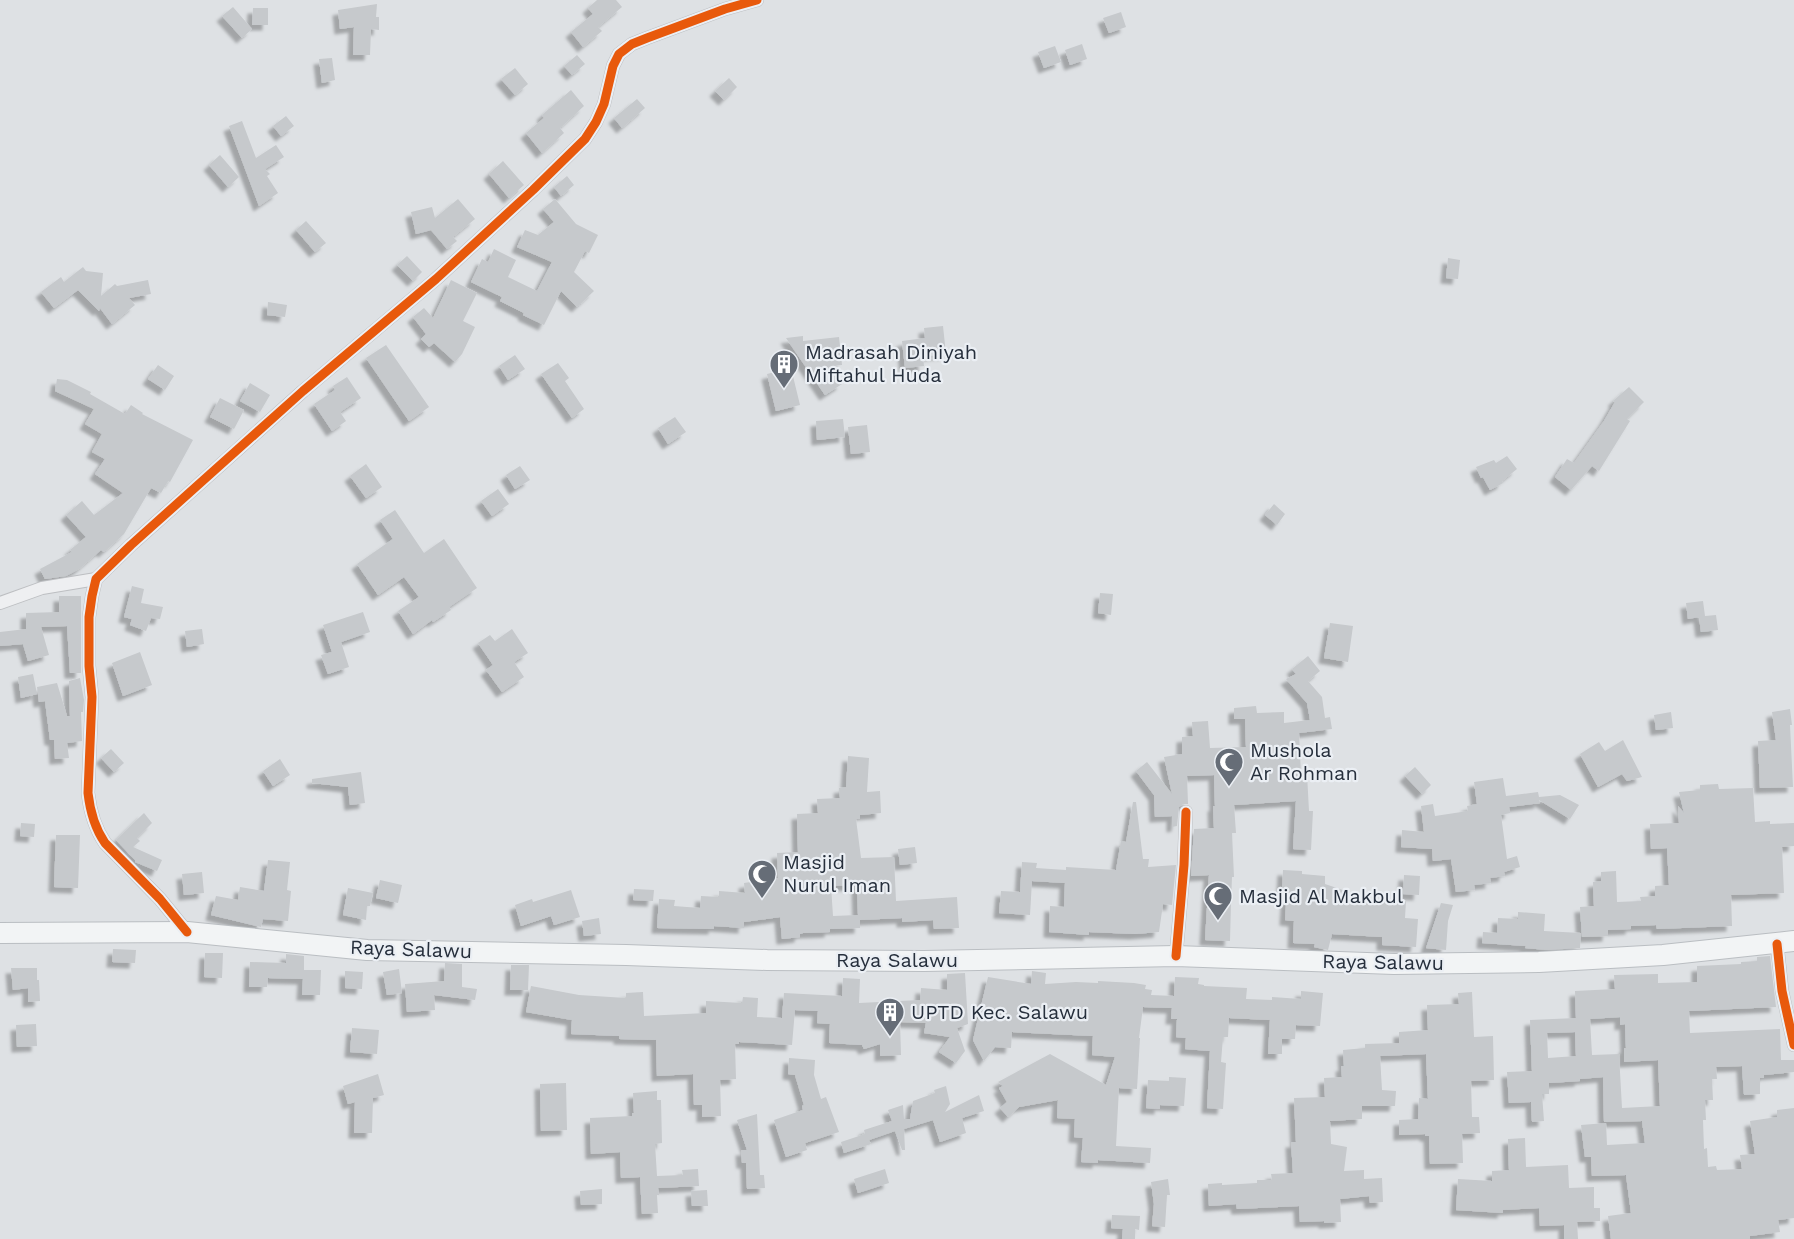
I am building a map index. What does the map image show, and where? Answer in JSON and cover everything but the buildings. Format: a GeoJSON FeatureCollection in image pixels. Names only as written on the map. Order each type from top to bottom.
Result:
{"type":"FeatureCollection","features":[{"type":"Feature","properties":{"kind":"main road","name":"Raya Salawu"},"geometry":{"type":"LineString","coordinates":[[0,933],[187,932],[367,950],[767,960],[924,961],[1176,956],[1394,964],[1539,962],[1663,955],[1785,943]]}},
{"type":"Feature","properties":{"kind":"street"},"geometry":{"type":"LineString","coordinates":[[187,932],[160,898],[105,843],[98,833],[90,807],[88,793],[92,697],[88,641],[96,579],[295,399],[436,279],[578,146],[600,113],[613,66],[619,54],[632,44],[647,38],[725,9],[758,0]]}},
{"type":"Feature","properties":{"kind":"street"},"geometry":{"type":"LineString","coordinates":[[0,603],[42,588],[96,579]]}},
{"type":"Feature","properties":{"kind":"street"},"geometry":{"type":"LineString","coordinates":[[1176,956],[1186,812]]}},
{"type":"Feature","properties":{"kind":"street"},"geometry":{"type":"LineString","coordinates":[[1785,943],[1782,991],[1794,1045]]}},
{"type":"Feature","properties":{"kind":"cycle path"},"geometry":{"type":"LineString","coordinates":[[187,932],[160,899],[105,843],[91,813],[88,793],[92,697],[89,666],[89,617],[96,579],[303,391],[436,279],[585,139],[604,104],[613,66],[619,54],[632,44],[647,38],[725,9],[757,0]]}},
{"type":"Feature","properties":{"kind":"cycle path"},"geometry":{"type":"LineString","coordinates":[[1176,956],[1186,812]]}},
{"type":"Feature","properties":{"kind":"cycle path"},"geometry":{"type":"LineString","coordinates":[[1777,944],[1782,991],[1794,1045]]}},
{"type":"Feature","properties":{"kind":"place","name":"Madrasah Diniyah Miftahul Huda"},"geometry":{"type":"Point","coordinates":[784,390]}},
{"type":"Feature","properties":{"kind":"place","name":"Mushola Ar Rohman"},"geometry":{"type":"Point","coordinates":[1229,788]}},
{"type":"Feature","properties":{"kind":"place","name":"Masjid Nurul Iman"},"geometry":{"type":"Point","coordinates":[762,900]}},
{"type":"Feature","properties":{"kind":"place","name":"Masjid Al Makbul"},"geometry":{"type":"Point","coordinates":[1218,922]}},
{"type":"Feature","properties":{"kind":"place","name":"UPTD Kec. Salawu"},"geometry":{"type":"Point","coordinates":[890,1038]}}]}
